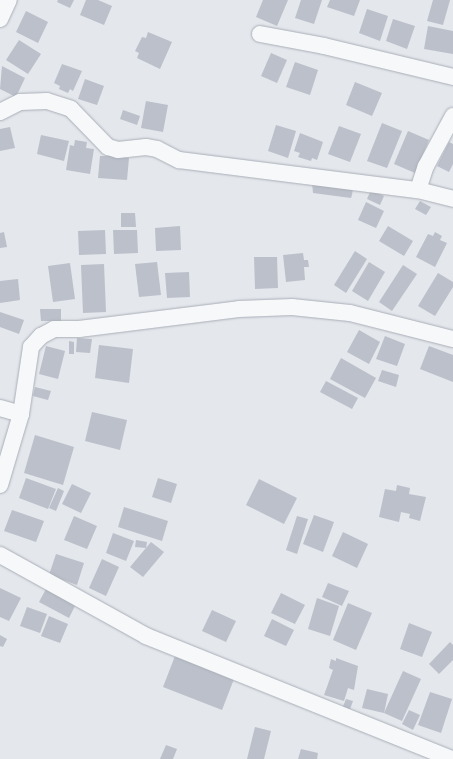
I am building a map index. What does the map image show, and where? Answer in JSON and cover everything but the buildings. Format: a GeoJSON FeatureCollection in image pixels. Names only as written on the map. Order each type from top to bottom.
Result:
{"type":"FeatureCollection","features":[{"type":"Feature","properties":{"kind":"street"},"geometry":{"type":"LineString","coordinates":[[0,19],[9,0]]}},
{"type":"Feature","properties":{"kind":"street"},"geometry":{"type":"LineString","coordinates":[[260,34],[324,46],[453,77]]}},
{"type":"Feature","properties":{"kind":"street"},"geometry":{"type":"LineString","coordinates":[[0,112],[20,102],[47,101],[71,109],[108,147],[118,150],[146,147],[157,149],[179,160],[418,190],[453,199]]}},
{"type":"Feature","properties":{"kind":"street"},"geometry":{"type":"LineString","coordinates":[[418,190],[426,166],[453,116]]}},
{"type":"Feature","properties":{"kind":"street"},"geometry":{"type":"LineString","coordinates":[[0,485],[20,414],[31,348],[41,336],[54,329],[79,329],[239,310],[292,307],[350,313],[453,339]]}},
{"type":"Feature","properties":{"kind":"street"},"geometry":{"type":"LineString","coordinates":[[0,408],[20,414]]}},
{"type":"Feature","properties":{"kind":"street"},"geometry":{"type":"LineString","coordinates":[[0,555],[146,636],[452,759]]}}]}
